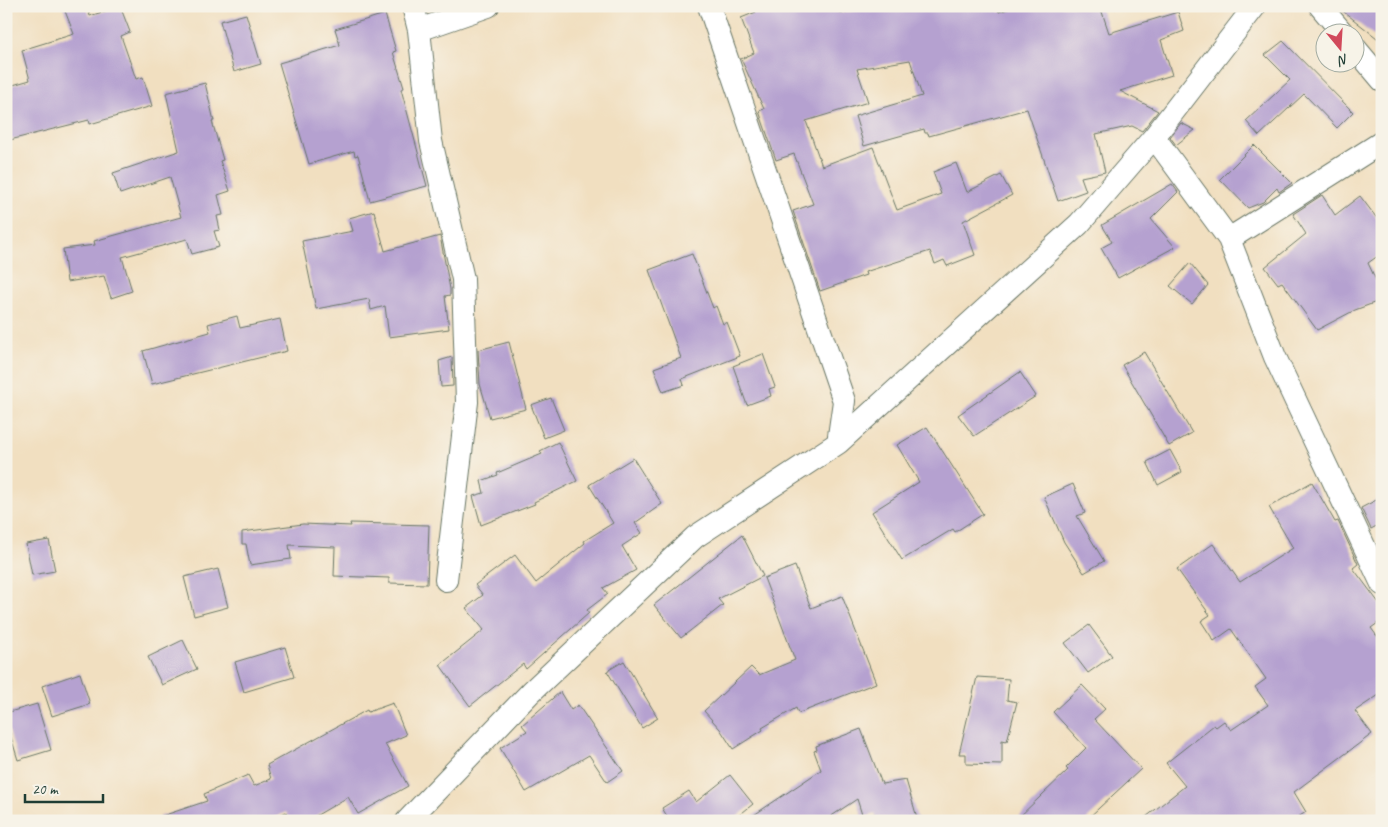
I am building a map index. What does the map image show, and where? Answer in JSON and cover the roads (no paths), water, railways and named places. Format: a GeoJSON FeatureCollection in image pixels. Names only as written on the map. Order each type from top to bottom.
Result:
{"type":"FeatureCollection","features":[{"type":"Feature","properties":{"kind":"street"},"geometry":{"type":"LineString","coordinates":[[413,6],[419,30],[430,142],[462,279],[467,402],[446,580]]}},
{"type":"Feature","properties":{"kind":"street"},"geometry":{"type":"LineString","coordinates":[[419,30],[488,6]]}},
{"type":"Feature","properties":{"kind":"street"},"geometry":{"type":"LineString","coordinates":[[709,6],[844,401],[838,443]]}},
{"type":"Feature","properties":{"kind":"street"},"geometry":{"type":"LineString","coordinates":[[407,821],[531,692],[695,537],[838,443],[1079,224],[1154,137],[1256,6]]}},
{"type":"Feature","properties":{"kind":"street"},"geometry":{"type":"LineString","coordinates":[[1320,6],[1334,22]]}},
{"type":"Feature","properties":{"kind":"street"},"geometry":{"type":"LineString","coordinates":[[1366,61],[1382,80]]}},
{"type":"Feature","properties":{"kind":"street"},"geometry":{"type":"LineString","coordinates":[[1154,137],[1229,239],[1275,357],[1382,584]]}},
{"type":"Feature","properties":{"kind":"street"},"geometry":{"type":"LineString","coordinates":[[1229,239],[1382,142]]}}]}
